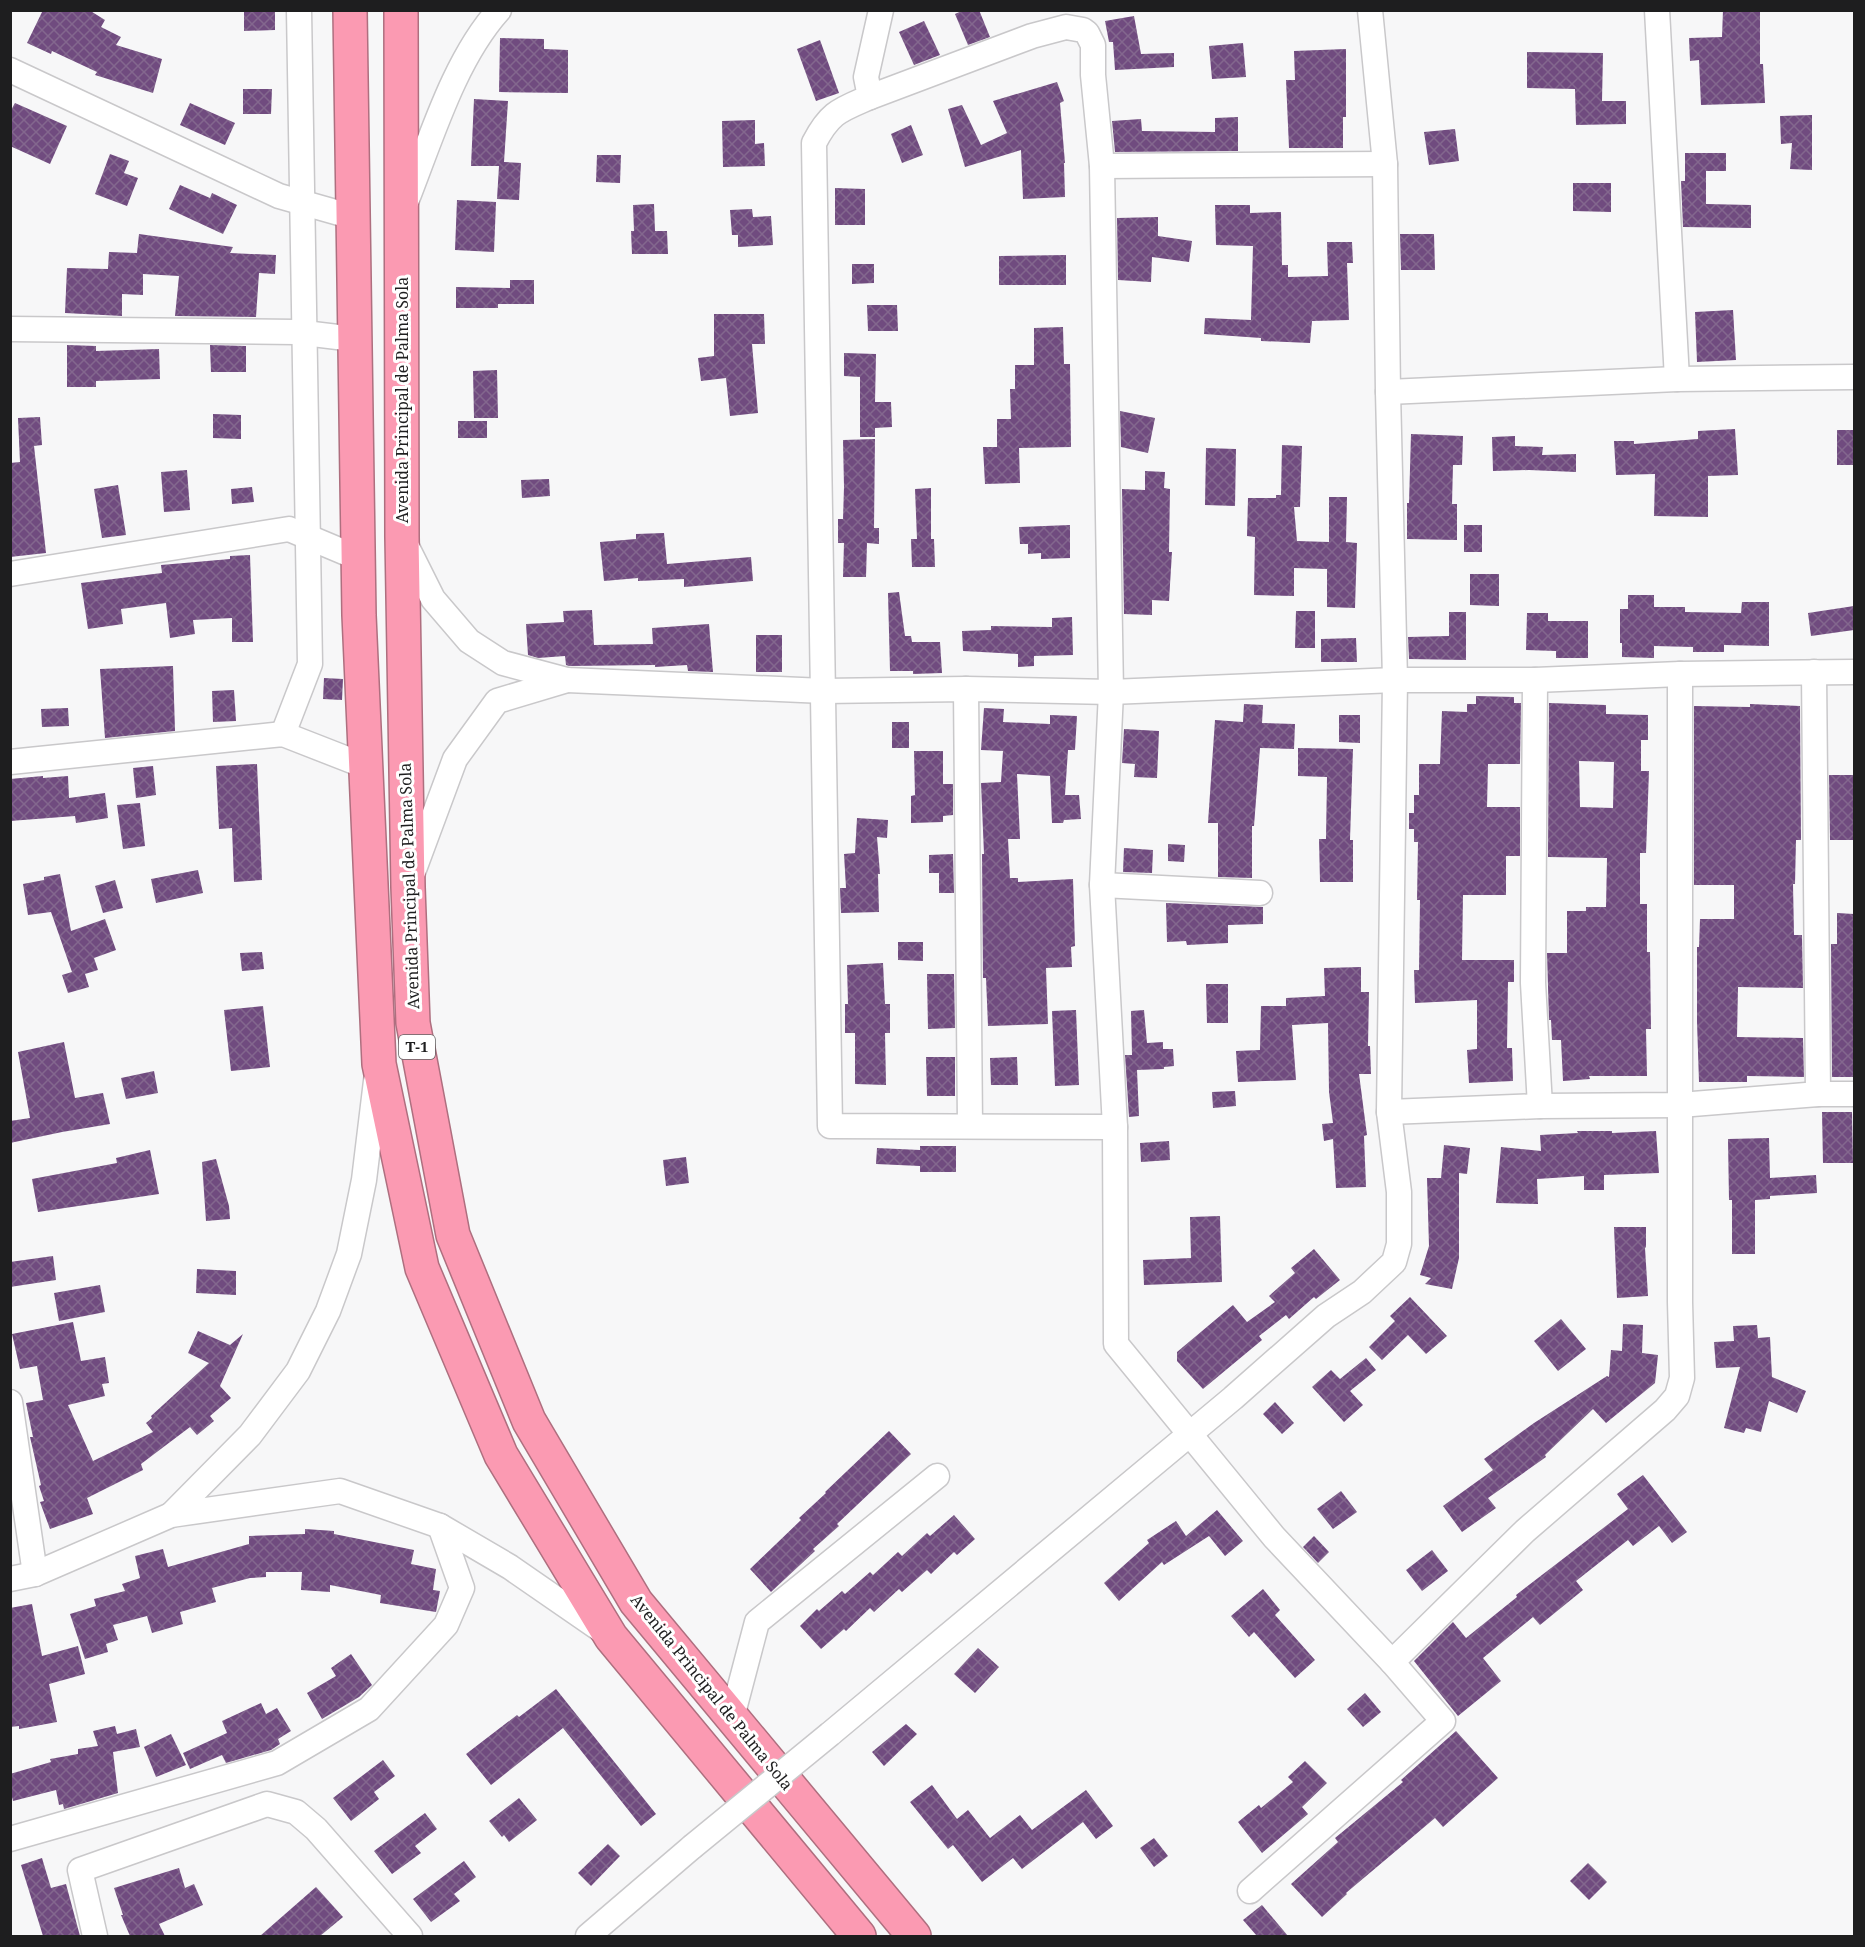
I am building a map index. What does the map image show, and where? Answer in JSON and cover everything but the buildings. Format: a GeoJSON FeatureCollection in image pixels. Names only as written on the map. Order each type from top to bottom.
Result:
{"type":"FeatureCollection","features":[{"type":"Feature","properties":{"kind":"highway","name":"T-1"},"geometry":{"type":"LineString","coordinates":[[350,10],[358,558],[378,1064],[422,1268],[501,1455],[611,1637],[859,1936]]}},
{"type":"Feature","properties":{"kind":"highway","name":"Avenida Principal de Palma Sola"},"geometry":{"type":"LineString","coordinates":[[401,10],[402,537],[408,887],[413,1023],[453,1235],[529,1421],[636,1602],[914,1936]]}},
{"type":"Feature","properties":{"kind":"street"},"geometry":{"type":"LineString","coordinates":[[283,734],[310,664],[299,10]]}},
{"type":"Feature","properties":{"kind":"street"},"geometry":{"type":"LineString","coordinates":[[401,215],[461,65],[486,25],[499,10]]}},
{"type":"Feature","properties":{"kind":"street"},"geometry":{"type":"LineString","coordinates":[[870,97],[866,77],[881,10]]}},
{"type":"Feature","properties":{"kind":"street"},"geometry":{"type":"LineString","coordinates":[[588,1936],[1326,1316],[1362,1292],[1394,1262],[1399,1245],[1399,1192],[1389,1112],[1395,680],[1385,164],[1370,10]]}},
{"type":"Feature","properties":{"kind":"street"},"geometry":{"type":"LineString","coordinates":[[1657,10],[1677,379]]}},
{"type":"Feature","properties":{"kind":"street"},"geometry":{"type":"LineString","coordinates":[[1115,1126],[830,1126],[814,143],[822,127],[836,112],[1032,36],[1066,27],[1077,27],[1087,33],[1093,45],[1102,166],[1111,692],[1101,885],[1115,1126],[1116,1344],[1274,1538],[1392,1662],[1443,1721],[1250,1891]]}},
{"type":"Feature","properties":{"kind":"street"},"geometry":{"type":"LineString","coordinates":[[10,70],[279,196],[353,217]]}},
{"type":"Feature","properties":{"kind":"street"},"geometry":{"type":"LineString","coordinates":[[1102,166],[1385,164]]}},
{"type":"Feature","properties":{"kind":"street"},"geometry":{"type":"LineString","coordinates":[[10,329],[305,333],[354,339]]}},
{"type":"Feature","properties":{"kind":"street"},"geometry":{"type":"LineString","coordinates":[[1388,392],[1677,379],[1854,377]]}},
{"type":"Feature","properties":{"kind":"street"},"geometry":{"type":"LineString","coordinates":[[10,574],[289,529],[358,558]]}},
{"type":"Feature","properties":{"kind":"street"},"geometry":{"type":"LineString","coordinates":[[402,537],[433,598],[469,641],[503,663],[567,680],[824,691],[966,689],[1111,692],[1395,680],[1535,680],[1680,674],[1854,672]]}},
{"type":"Feature","properties":{"kind":"street"},"geometry":{"type":"LineString","coordinates":[[1815,672],[1818,1094]]}},
{"type":"Feature","properties":{"kind":"street"},"geometry":{"type":"LineString","coordinates":[[1392,1662],[1525,1531],[1665,1410],[1677,1396],[1682,1378],[1680,674]]}},
{"type":"Feature","properties":{"kind":"street"},"geometry":{"type":"LineString","coordinates":[[408,887],[455,759],[498,701],[567,680]]}},
{"type":"Feature","properties":{"kind":"street"},"geometry":{"type":"LineString","coordinates":[[1535,680],[1533,983],[1540,1106]]}},
{"type":"Feature","properties":{"kind":"street"},"geometry":{"type":"LineString","coordinates":[[966,689],[970,1125]]}},
{"type":"Feature","properties":{"kind":"street"},"geometry":{"type":"LineString","coordinates":[[10,762],[283,734],[365,766]]}},
{"type":"Feature","properties":{"kind":"street"},"geometry":{"type":"LineString","coordinates":[[1101,885],[1260,893]]}},
{"type":"Feature","properties":{"kind":"street"},"geometry":{"type":"LineString","coordinates":[[171,1515],[250,1435],[298,1371],[328,1311],[350,1254],[364,1180],[378,1064]]}},
{"type":"Feature","properties":{"kind":"street"},"geometry":{"type":"LineString","coordinates":[[1389,1112],[1540,1106],[1680,1105],[1818,1094],[1854,1094]]}},
{"type":"Feature","properties":{"kind":"street"},"geometry":{"type":"LineString","coordinates":[[10,1402],[35,1574]]}},
{"type":"Feature","properties":{"kind":"street"},"geometry":{"type":"LineString","coordinates":[[732,1717],[756,1622],[937,1476]]}},
{"type":"Feature","properties":{"kind":"street"},"geometry":{"type":"LineString","coordinates":[[10,1579],[35,1574],[171,1515],[340,1491],[440,1526],[510,1568],[611,1637]]}},
{"type":"Feature","properties":{"kind":"street"},"geometry":{"type":"LineString","coordinates":[[10,1839],[277,1763],[369,1708],[446,1625],[462,1588],[440,1526]]}},
{"type":"Feature","properties":{"kind":"street"},"geometry":{"type":"LineString","coordinates":[[95,1936],[80,1870],[267,1804],[296,1812],[316,1829],[410,1936]]}}]}
